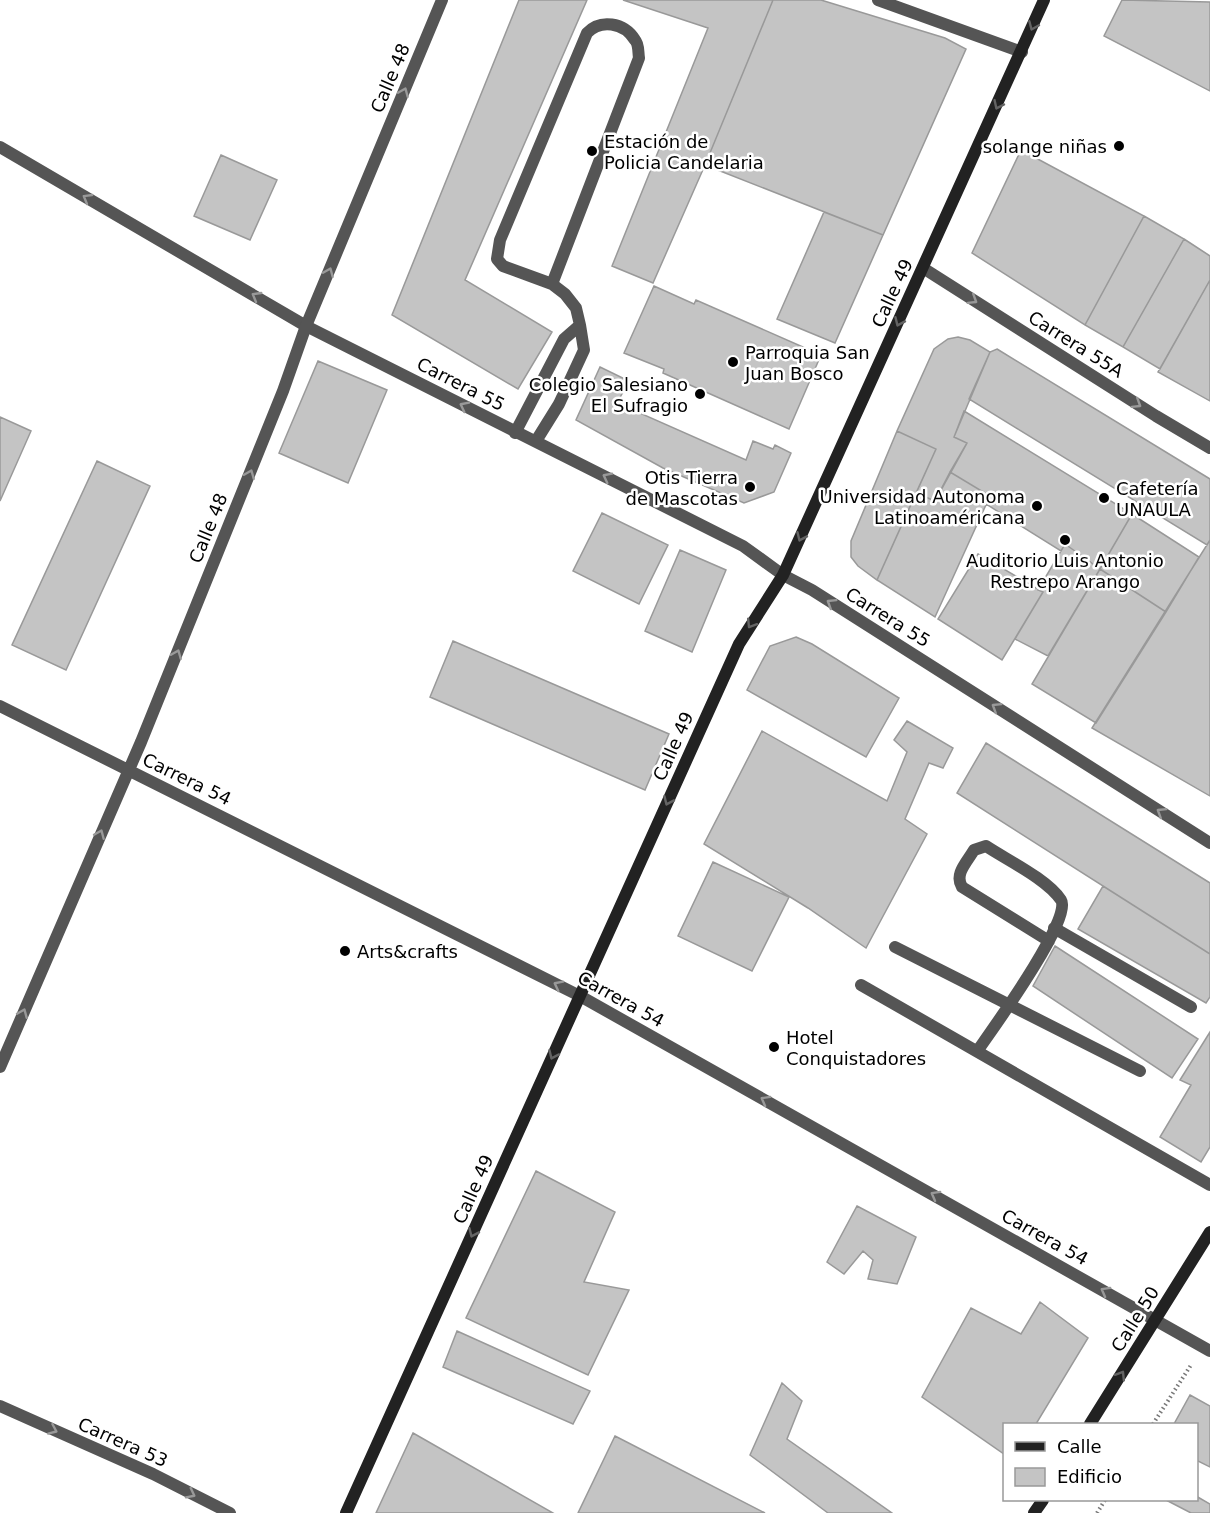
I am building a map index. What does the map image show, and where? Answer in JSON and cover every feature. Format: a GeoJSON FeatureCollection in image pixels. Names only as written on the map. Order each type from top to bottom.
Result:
{"type":"FeatureCollection","features":[{"type":"Feature","properties":{"kind":"main road","name":"Calle 49"},"geometry":{"type":"LineString","coordinates":[[346,1513],[739,644],[783,575],[1044,0]]}},
{"type":"Feature","properties":{"kind":"main road","name":"Calle 50"},"geometry":{"type":"LineString","coordinates":[[1091,1423],[1210,1232]]}},
{"type":"Feature","properties":{"kind":"street","name":"Calle 48"},"geometry":{"type":"LineString","coordinates":[[0,1066],[128,770],[279,402],[306,326],[442,0]]}},
{"type":"Feature","properties":{"kind":"street"},"geometry":{"type":"LineString","coordinates":[[878,0],[1022,52]]}},
{"type":"Feature","properties":{"kind":"street"},"geometry":{"type":"LineString","coordinates":[[536,441],[559,404],[584,350],[580,325],[576,308],[566,294],[552,284],[502,266],[497,259],[500,240],[587,33],[595,25],[605,22],[628,32],[637,41],[639,58],[552,284]]}},
{"type":"Feature","properties":{"kind":"street","name":"Carrera 55"},"geometry":{"type":"LineString","coordinates":[[0,147],[306,326],[743,546],[783,575],[812,590],[1210,843]]}},
{"type":"Feature","properties":{"kind":"street","name":"Carrera 55A"},"geometry":{"type":"LineString","coordinates":[[923,268],[1156,416],[1210,447]]}},
{"type":"Feature","properties":{"kind":"street"},"geometry":{"type":"LineString","coordinates":[[515,433],[564,339],[580,325]]}},
{"type":"Feature","properties":{"kind":"street","name":"Carrera 54"},"geometry":{"type":"LineString","coordinates":[[0,706],[580,996],[1206,1349]]}},
{"type":"Feature","properties":{"kind":"street"},"geometry":{"type":"LineString","coordinates":[[978,1050],[1049,941],[1063,909],[1062,901],[1047,886],[986,846],[974,850],[958,875],[962,887],[1049,941]]}},
{"type":"Feature","properties":{"kind":"street"},"geometry":{"type":"LineString","coordinates":[[1054,928],[1191,1007]]}},
{"type":"Feature","properties":{"kind":"street"},"geometry":{"type":"LineString","coordinates":[[895,947],[1140,1071]]}},
{"type":"Feature","properties":{"kind":"street"},"geometry":{"type":"LineString","coordinates":[[861,985],[1210,1185]]}},
{"type":"Feature","properties":{"kind":"street","name":"Carrera 53"},"geometry":{"type":"LineString","coordinates":[[0,1406],[153,1474],[230,1513]]}},
{"type":"Feature","properties":{"kind":"path"},"geometry":{"type":"LineString","coordinates":[[1154,1423],[1206,1349]]}},
{"type":"Feature","properties":{"kind":"building"},"geometry":{"type":"Polygon","coordinates":[[[519,0],[587,0],[465,280],[552,332],[518,389],[392,315],[519,0]]]}},
{"type":"Feature","properties":{"kind":"building"},"geometry":{"type":"Polygon","coordinates":[[[623,0],[773,0],[705,165],[653,283],[612,266],[708,28],[623,0]]]}},
{"type":"Feature","properties":{"kind":"building"},"geometry":{"type":"Polygon","coordinates":[[[773,0],[821,0],[945,38],[966,49],[883,235],[705,165],[773,0]]]}},
{"type":"Feature","properties":{"kind":"building"},"geometry":{"type":"Polygon","coordinates":[[[1122,0],[1210,2],[1210,91],[1104,36],[1122,0]]]}},
{"type":"Feature","properties":{"kind":"building"},"geometry":{"type":"Polygon","coordinates":[[[1021,150],[1144,216],[1085,325],[972,253],[1021,150]]]}},
{"type":"Feature","properties":{"kind":"building"},"geometry":{"type":"Polygon","coordinates":[[[221,155],[277,180],[250,240],[194,216],[221,155]]]}},
{"type":"Feature","properties":{"kind":"building"},"geometry":{"type":"Polygon","coordinates":[[[824,212],[883,235],[835,343],[777,319],[824,212]]]}},
{"type":"Feature","properties":{"kind":"building"},"geometry":{"type":"Polygon","coordinates":[[[1144,216],[1184,239],[1123,347],[1085,325],[1144,216]]]}},
{"type":"Feature","properties":{"kind":"building"},"geometry":{"type":"Polygon","coordinates":[[[1184,239],[1210,256],[1210,280],[1160,369],[1123,347],[1184,239]]]}},
{"type":"Feature","properties":{"kind":"building"},"geometry":{"type":"Polygon","coordinates":[[[1210,280],[1210,401],[1158,372],[1210,280]]]}},
{"type":"Feature","properties":{"kind":"building","name":"Parroquia San Juan Bosco"},"geometry":{"type":"Polygon","coordinates":[[[654,286],[694,304],[696,300],[821,355],[789,429],[663,373],[664,369],[624,353],[654,286]]]}},
{"type":"Feature","properties":{"kind":"building"},"geometry":{"type":"Polygon","coordinates":[[[958,337],[970,340],[990,352],[954,437],[967,443],[935,501],[916,493],[936,449],[897,431],[934,349],[948,339],[958,337]]]}},
{"type":"Feature","properties":{"kind":"building"},"geometry":{"type":"Polygon","coordinates":[[[997,349],[1210,479],[1210,540],[1207,545],[969,399],[990,352],[997,349]]]}},
{"type":"Feature","properties":{"kind":"building"},"geometry":{"type":"Polygon","coordinates":[[[318,361],[387,390],[348,483],[279,453],[318,361]]]}},
{"type":"Feature","properties":{"kind":"building"},"geometry":{"type":"Polygon","coordinates":[[[600,367],[629,381],[617,403],[746,460],[753,441],[773,449],[775,445],[791,453],[774,492],[744,503],[663,468],[576,420],[600,367]]]}},
{"type":"Feature","properties":{"kind":"building"},"geometry":{"type":"Polygon","coordinates":[[[964,411],[1132,514],[1100,569],[1065,544],[1061,551],[986,504],[990,496],[950,472],[967,443],[954,437],[964,411]]]}},
{"type":"Feature","properties":{"kind":"building"},"geometry":{"type":"Polygon","coordinates":[[[0,417],[31,431],[0,501],[0,417]]]}},
{"type":"Feature","properties":{"kind":"building"},"geometry":{"type":"Polygon","coordinates":[[[897,431],[936,449],[877,580],[858,566],[851,557],[851,541],[897,431]]]}},
{"type":"Feature","properties":{"kind":"building"},"geometry":{"type":"Polygon","coordinates":[[[97,461],[150,486],[66,670],[12,645],[97,461]]]}},
{"type":"Feature","properties":{"kind":"building"},"geometry":{"type":"Polygon","coordinates":[[[950,472],[990,496],[935,617],[877,580],[916,493],[935,501],[950,472]]]}},
{"type":"Feature","properties":{"kind":"building"},"geometry":{"type":"Polygon","coordinates":[[[602,513],[668,545],[639,604],[573,571],[602,513]]]}},
{"type":"Feature","properties":{"kind":"building"},"geometry":{"type":"Polygon","coordinates":[[[1132,514],[1199,557],[1166,612],[1100,569],[1132,514]]]}},
{"type":"Feature","properties":{"kind":"building"},"geometry":{"type":"Polygon","coordinates":[[[1210,540],[1210,796],[1092,728],[1210,540]]]}},
{"type":"Feature","properties":{"kind":"building"},"geometry":{"type":"Polygon","coordinates":[[[1065,544],[1100,569],[1048,656],[1015,639],[1043,592],[1038,590],[1065,544]]]}},
{"type":"Feature","properties":{"kind":"building"},"geometry":{"type":"Polygon","coordinates":[[[680,550],[726,570],[692,652],[645,631],[680,550]]]}},
{"type":"Feature","properties":{"kind":"building"},"geometry":{"type":"Polygon","coordinates":[[[978,554],[1043,592],[1002,660],[938,619],[978,554]]]}},
{"type":"Feature","properties":{"kind":"building"},"geometry":{"type":"Polygon","coordinates":[[[1100,569],[1166,612],[1096,723],[1032,684],[1100,569]]]}},
{"type":"Feature","properties":{"kind":"building"},"geometry":{"type":"Polygon","coordinates":[[[796,637],[812,644],[899,698],[866,757],[747,690],[770,646],[796,637]]]}},
{"type":"Feature","properties":{"kind":"building"},"geometry":{"type":"Polygon","coordinates":[[[453,641],[669,734],[645,790],[430,697],[453,641]]]}},
{"type":"Feature","properties":{"kind":"building"},"geometry":{"type":"Polygon","coordinates":[[[907,721],[953,748],[943,768],[929,763],[905,819],[927,834],[866,948],[808,908],[704,844],[762,731],[887,801],[907,752],[894,740],[907,721]]]}},
{"type":"Feature","properties":{"kind":"building"},"geometry":{"type":"Polygon","coordinates":[[[986,743],[1210,883],[1210,954],[957,793],[986,743]]]}},
{"type":"Feature","properties":{"kind":"building"},"geometry":{"type":"Polygon","coordinates":[[[713,862],[789,897],[752,971],[678,936],[713,862]]]}},
{"type":"Feature","properties":{"kind":"building"},"geometry":{"type":"Polygon","coordinates":[[[1103,886],[1210,954],[1210,997],[1206,1003],[1078,929],[1103,886]]]}},
{"type":"Feature","properties":{"kind":"building"},"geometry":{"type":"Polygon","coordinates":[[[1055,946],[1198,1039],[1172,1078],[1033,986],[1055,946]]]}},
{"type":"Feature","properties":{"kind":"building"},"geometry":{"type":"Polygon","coordinates":[[[1210,1032],[1210,1147],[1201,1162],[1160,1137],[1191,1085],[1180,1080],[1210,1032]]]}},
{"type":"Feature","properties":{"kind":"building"},"geometry":{"type":"Polygon","coordinates":[[[536,1171],[615,1212],[584,1282],[629,1290],[588,1375],[466,1318],[536,1171]]]}},
{"type":"Feature","properties":{"kind":"building"},"geometry":{"type":"Polygon","coordinates":[[[857,1206],[916,1237],[897,1284],[868,1279],[873,1260],[863,1251],[844,1274],[827,1262],[857,1206]]]}},
{"type":"Feature","properties":{"kind":"building"},"geometry":{"type":"Polygon","coordinates":[[[1040,1302],[1088,1338],[1037,1423],[1003,1423],[1003,1453],[922,1397],[971,1308],[1021,1334],[1040,1302]]]}},
{"type":"Feature","properties":{"kind":"building"},"geometry":{"type":"Polygon","coordinates":[[[457,1331],[590,1391],[573,1424],[443,1367],[457,1331]]]}},
{"type":"Feature","properties":{"kind":"building"},"geometry":{"type":"Polygon","coordinates":[[[782,1383],[802,1401],[787,1439],[892,1513],[828,1513],[750,1455],[782,1383]]]}},
{"type":"Feature","properties":{"kind":"building"},"geometry":{"type":"Polygon","coordinates":[[[1190,1395],[1210,1406],[1210,1467],[1198,1461],[1198,1423],[1175,1423],[1190,1395]]]}},
{"type":"Feature","properties":{"kind":"building"},"geometry":{"type":"Polygon","coordinates":[[[413,1433],[553,1513],[376,1513],[413,1433]]]}},
{"type":"Feature","properties":{"kind":"building"},"geometry":{"type":"Polygon","coordinates":[[[615,1436],[765,1513],[578,1513],[615,1436]]]}},
{"type":"Feature","properties":{"kind":"building"},"geometry":{"type":"Polygon","coordinates":[[[1198,1497],[1210,1504],[1210,1513],[1191,1513],[1168,1501],[1198,1501],[1198,1497]]]}},
{"type":"Feature","properties":{"kind":"place","name":"solange niñas"},"geometry":{"type":"Point","coordinates":[1119,146]}},
{"type":"Feature","properties":{"kind":"place","name":"Estación de Policia Candelaria"},"geometry":{"type":"Point","coordinates":[592,151]}},
{"type":"Feature","properties":{"kind":"place","name":"Parroquia San Juan Bosco"},"geometry":{"type":"Point","coordinates":[733,362]}},
{"type":"Feature","properties":{"kind":"place","name":"Colegio Salesiano El Sufragio"},"geometry":{"type":"Point","coordinates":[700,394]}},
{"type":"Feature","properties":{"kind":"place","name":"Otis Tierra de Mascotas"},"geometry":{"type":"Point","coordinates":[750,487]}},
{"type":"Feature","properties":{"kind":"place","name":"Cafetería UNAULA"},"geometry":{"type":"Point","coordinates":[1104,498]}},
{"type":"Feature","properties":{"kind":"place","name":"Universidad Autonoma Latinoaméricana"},"geometry":{"type":"Point","coordinates":[1037,506]}},
{"type":"Feature","properties":{"kind":"place","name":"Auditorio Luis Antonio Restrepo Arango"},"geometry":{"type":"Point","coordinates":[1065,540]}},
{"type":"Feature","properties":{"kind":"place","name":"Arts&crafts"},"geometry":{"type":"Point","coordinates":[345,951]}},
{"type":"Feature","properties":{"kind":"place","name":"Hotel Conquistadores"},"geometry":{"type":"Point","coordinates":[774,1047]}}]}
